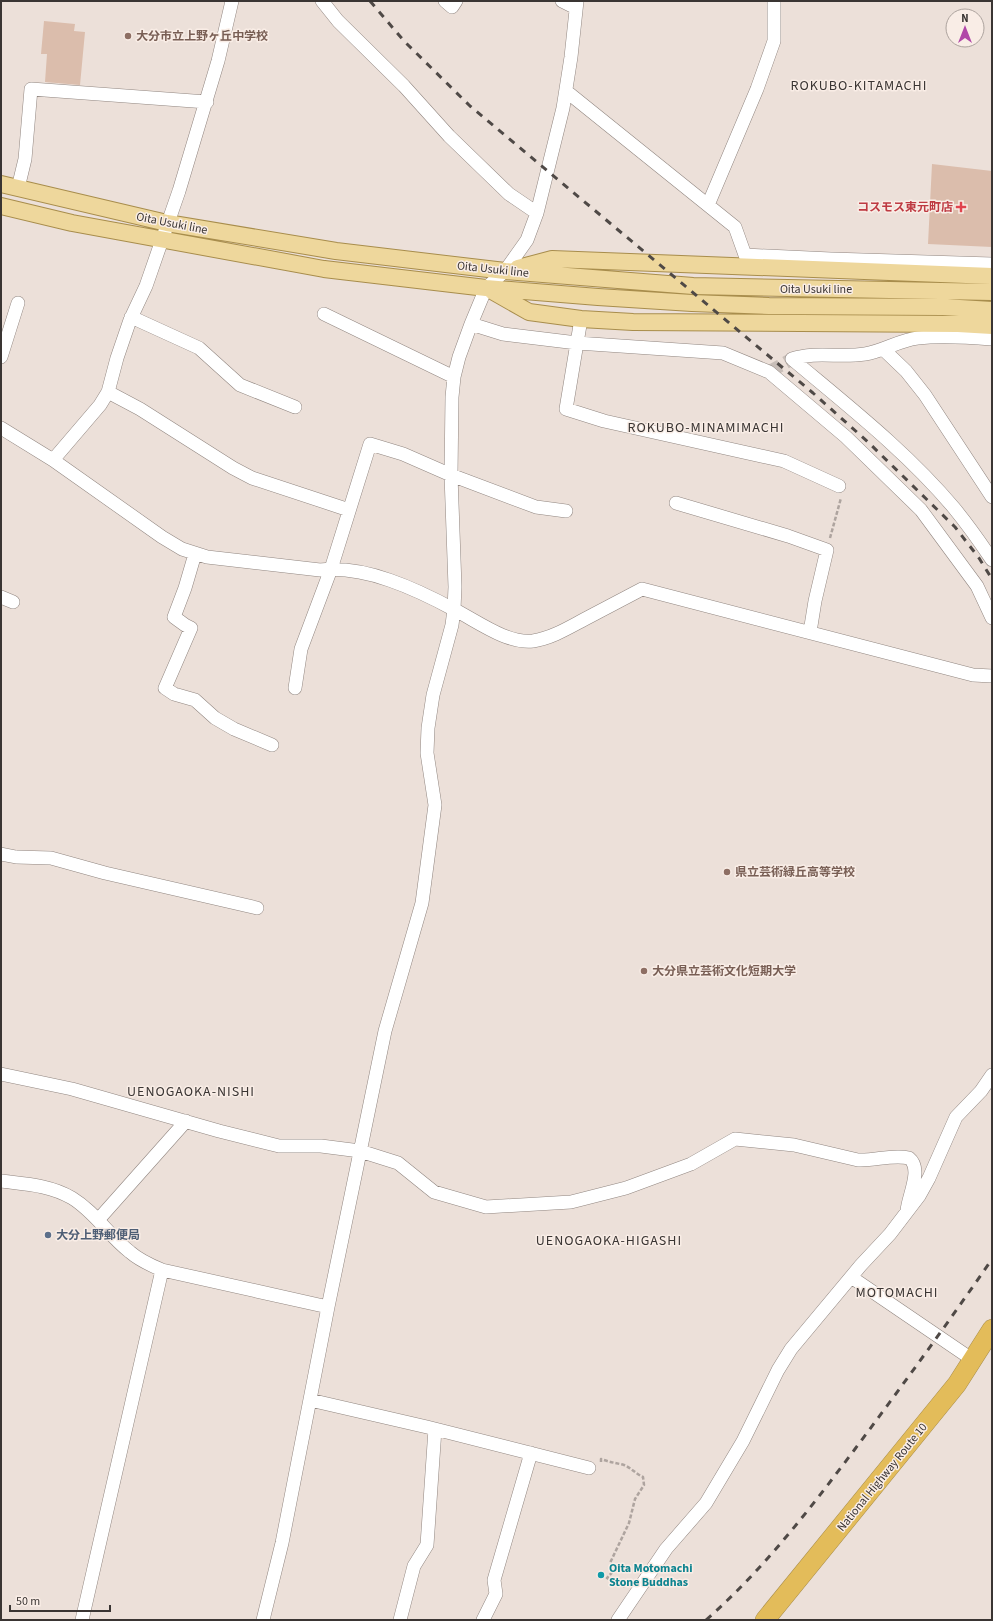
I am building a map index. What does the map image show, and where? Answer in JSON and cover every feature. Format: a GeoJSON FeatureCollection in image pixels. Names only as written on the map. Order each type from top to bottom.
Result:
{"type":"FeatureCollection","features":[{"type":"Feature","properties":{"kind":"highway","name":"National Highway Route 10"},"geometry":{"type":"LineString","coordinates":[[765,1620],[957,1384],[974,1360],[992,1329]]}},
{"type":"Feature","properties":{"kind":"main road","name":"Oita Usuki line"},"geometry":{"type":"LineString","coordinates":[[1,184],[167,223],[336,251],[505,271],[693,286],[992,292]]}},
{"type":"Feature","properties":{"kind":"main road","name":"Oita Usuki line"},"geometry":{"type":"LineString","coordinates":[[1,206],[72,223],[324,269],[486,288],[692,303],[769,306],[944,307],[992,310]]}},
{"type":"Feature","properties":{"kind":"main road"},"geometry":{"type":"LineString","coordinates":[[505,271],[552,260],[822,264],[992,276]]}},
{"type":"Feature","properties":{"kind":"main road"},"geometry":{"type":"LineString","coordinates":[[486,288],[529,312],[581,319],[633,322],[934,324],[992,326]]}},
{"type":"Feature","properties":{"kind":"street"},"geometry":{"type":"LineString","coordinates":[[53,460],[100,405],[108,392],[116,358],[131,317],[146,286],[179,191],[218,62],[232,1]]}},
{"type":"Feature","properties":{"kind":"street"},"geometry":{"type":"LineString","coordinates":[[322,1],[338,21],[404,86],[449,136],[509,194],[537,213]]}},
{"type":"Feature","properties":{"kind":"street"},"geometry":{"type":"LineString","coordinates":[[446,1],[452,7],[456,1]]}},
{"type":"Feature","properties":{"kind":"street"},"geometry":{"type":"LineString","coordinates":[[263,1620],[282,1543],[328,1307],[385,1031],[422,904],[435,805],[427,753],[428,728],[433,695],[452,625],[454,609],[455,587],[450,475],[452,397],[454,378],[459,357],[486,288],[505,271],[527,240],[537,213],[566,91],[576,5],[562,1]]}},
{"type":"Feature","properties":{"kind":"street"},"geometry":{"type":"LineString","coordinates":[[708,205],[757,89],[774,42],[774,1]]}},
{"type":"Feature","properties":{"kind":"street"},"geometry":{"type":"LineString","coordinates":[[18,188],[25,159],[31,88],[206,102]]}},
{"type":"Feature","properties":{"kind":"street"},"geometry":{"type":"LineString","coordinates":[[566,91],[735,227],[745,255],[822,264],[992,264]]}},
{"type":"Feature","properties":{"kind":"street"},"geometry":{"type":"LineString","coordinates":[[1,357],[18,303]]}},
{"type":"Feature","properties":{"kind":"street"},"geometry":{"type":"LineString","coordinates":[[324,314],[454,378]]}},
{"type":"Feature","properties":{"kind":"street"},"geometry":{"type":"LineString","coordinates":[[131,317],[200,348],[240,385],[295,407]]}},
{"type":"Feature","properties":{"kind":"street"},"geometry":{"type":"LineString","coordinates":[[581,319],[566,409],[604,421],[784,461],[839,486]]}},
{"type":"Feature","properties":{"kind":"street"},"geometry":{"type":"LineString","coordinates":[[471,324],[503,334],[577,343],[723,353],[769,372],[846,437],[921,510],[977,586],[992,618]]}},
{"type":"Feature","properties":{"kind":"street"},"geometry":{"type":"LineString","coordinates":[[992,339],[944,337],[918,338],[900,342],[866,354],[812,354],[792,359],[879,433],[930,482],[954,508],[992,560]]}},
{"type":"Feature","properties":{"kind":"street"},"geometry":{"type":"LineString","coordinates":[[883,349],[906,371],[925,394],[992,497]]}},
{"type":"Feature","properties":{"kind":"street"},"geometry":{"type":"LineString","coordinates":[[108,392],[140,409],[233,468],[252,478],[349,510]]}},
{"type":"Feature","properties":{"kind":"street"},"geometry":{"type":"LineString","coordinates":[[1,428],[53,460],[162,537],[195,554],[220,559],[320,570],[331,569],[351,571],[393,581],[454,609],[505,637],[531,641],[549,638],[642,589],[973,675],[992,676]]}},
{"type":"Feature","properties":{"kind":"street"},"geometry":{"type":"LineString","coordinates":[[294,688],[301,649],[331,569],[370,444],[403,454],[450,475],[536,507],[566,511]]}},
{"type":"Feature","properties":{"kind":"street"},"geometry":{"type":"LineString","coordinates":[[676,503],[788,536],[827,550],[815,600],[810,632]]}},
{"type":"Feature","properties":{"kind":"street"},"geometry":{"type":"LineString","coordinates":[[195,554],[174,617],[191,628],[165,688],[174,694],[195,700],[215,718],[234,729],[272,745]]}},
{"type":"Feature","properties":{"kind":"street"},"geometry":{"type":"LineString","coordinates":[[1,854],[16,857],[51,858],[105,873],[257,908]]}},
{"type":"Feature","properties":{"kind":"street"},"geometry":{"type":"LineString","coordinates":[[1,1074],[72,1089],[219,1131],[279,1146],[321,1146],[360,1151],[398,1163],[434,1192],[486,1207],[570,1202],[626,1188],[691,1164],[736,1139],[794,1145],[866,1161],[902,1156],[911,1159],[915,1169],[914,1181],[907,1211]]}},
{"type":"Feature","properties":{"kind":"street"},"geometry":{"type":"LineString","coordinates":[[618,1620],[666,1549],[706,1503],[743,1442],[778,1370],[791,1348],[851,1277],[890,1234],[907,1211],[925,1186],[956,1117],[981,1091],[992,1075]]}},
{"type":"Feature","properties":{"kind":"street"},"geometry":{"type":"LineString","coordinates":[[98,1220],[186,1121]]}},
{"type":"Feature","properties":{"kind":"street"},"geometry":{"type":"LineString","coordinates":[[1,1182],[34,1186],[61,1193],[80,1204],[128,1251],[139,1259],[162,1270],[328,1307]]}},
{"type":"Feature","properties":{"kind":"street"},"geometry":{"type":"LineString","coordinates":[[82,1620],[162,1270]]}},
{"type":"Feature","properties":{"kind":"street"},"geometry":{"type":"LineString","coordinates":[[851,1277],[974,1360]]}},
{"type":"Feature","properties":{"kind":"street"},"geometry":{"type":"LineString","coordinates":[[310,1400],[435,1429],[589,1468]]}},
{"type":"Feature","properties":{"kind":"street"},"geometry":{"type":"LineString","coordinates":[[400,1620],[414,1566],[427,1545],[435,1429]]}},
{"type":"Feature","properties":{"kind":"street"},"geometry":{"type":"LineString","coordinates":[[483,1620],[496,1594],[494,1580],[495,1573],[531,1453]]}},
{"type":"Feature","properties":{"kind":"path"},"geometry":{"type":"LineString","coordinates":[[827,550],[842,495],[839,486]]}},
{"type":"Feature","properties":{"kind":"path"},"geometry":{"type":"LineString","coordinates":[[589,1468],[600,1466],[601,1458],[608,1462],[625,1465],[635,1474],[643,1477],[644,1485],[635,1499],[629,1523],[610,1563],[616,1568],[607,1578],[636,1593]]}},
{"type":"Feature","properties":{"kind":"building"},"geometry":{"type":"Polygon","coordinates":[[[44,21],[75,24],[74,31],[85,32],[80,85],[45,82],[47,54],[41,54],[44,21]]]}},
{"type":"Feature","properties":{"kind":"building","name":"コスモス東元町店"},"geometry":{"type":"Polygon","coordinates":[[[932,164],[992,171],[992,247],[928,244],[932,164]]]}},
{"type":"Feature","properties":{"kind":"tunnel"},"geometry":{"type":"LineString","coordinates":[[769,372],[792,359]]}},
{"type":"Feature","properties":{"kind":"railway"},"geometry":{"type":"LineString","coordinates":[[370,1],[404,41],[470,106],[813,393],[868,442],[955,527],[979,558],[992,579]]}},
{"type":"Feature","properties":{"kind":"railway"},"geometry":{"type":"LineString","coordinates":[[706,1620],[767,1560],[838,1472],[942,1331],[992,1259]]}},
{"type":"Feature","properties":{"kind":"place","name":"大分市立上野ヶ丘中学校"},"geometry":{"type":"Point","coordinates":[128,36]}},
{"type":"Feature","properties":{"kind":"place","name":"コスモス東元町店"},"geometry":{"type":"Point","coordinates":[961,207]}},
{"type":"Feature","properties":{"kind":"place","name":"県立芸術緑丘高等学校"},"geometry":{"type":"Point","coordinates":[727,872]}},
{"type":"Feature","properties":{"kind":"place","name":"大分県立芸術文化短期大学"},"geometry":{"type":"Point","coordinates":[644,971]}},
{"type":"Feature","properties":{"kind":"place","name":"大分上野郵便局"},"geometry":{"type":"Point","coordinates":[48,1235]}},
{"type":"Feature","properties":{"kind":"place","name":"Oita Motomachi Stone Buddhas"},"geometry":{"type":"Point","coordinates":[601,1575]}},
{"type":"Feature","properties":{"kind":"district","name":"ROKUBO-KITAMACHI"},"geometry":{"type":"Point","coordinates":[859,85]}},
{"type":"Feature","properties":{"kind":"district","name":"ROKUBO-MINAMIMACHI"},"geometry":{"type":"Point","coordinates":[706,427]}},
{"type":"Feature","properties":{"kind":"district","name":"UENOGAOKA-NISHI"},"geometry":{"type":"Point","coordinates":[191,1091]}},
{"type":"Feature","properties":{"kind":"district","name":"UENOGAOKA-HIGASHI"},"geometry":{"type":"Point","coordinates":[609,1240]}},
{"type":"Feature","properties":{"kind":"district","name":"MOTOMACHI"},"geometry":{"type":"Point","coordinates":[897,1292]}}]}
